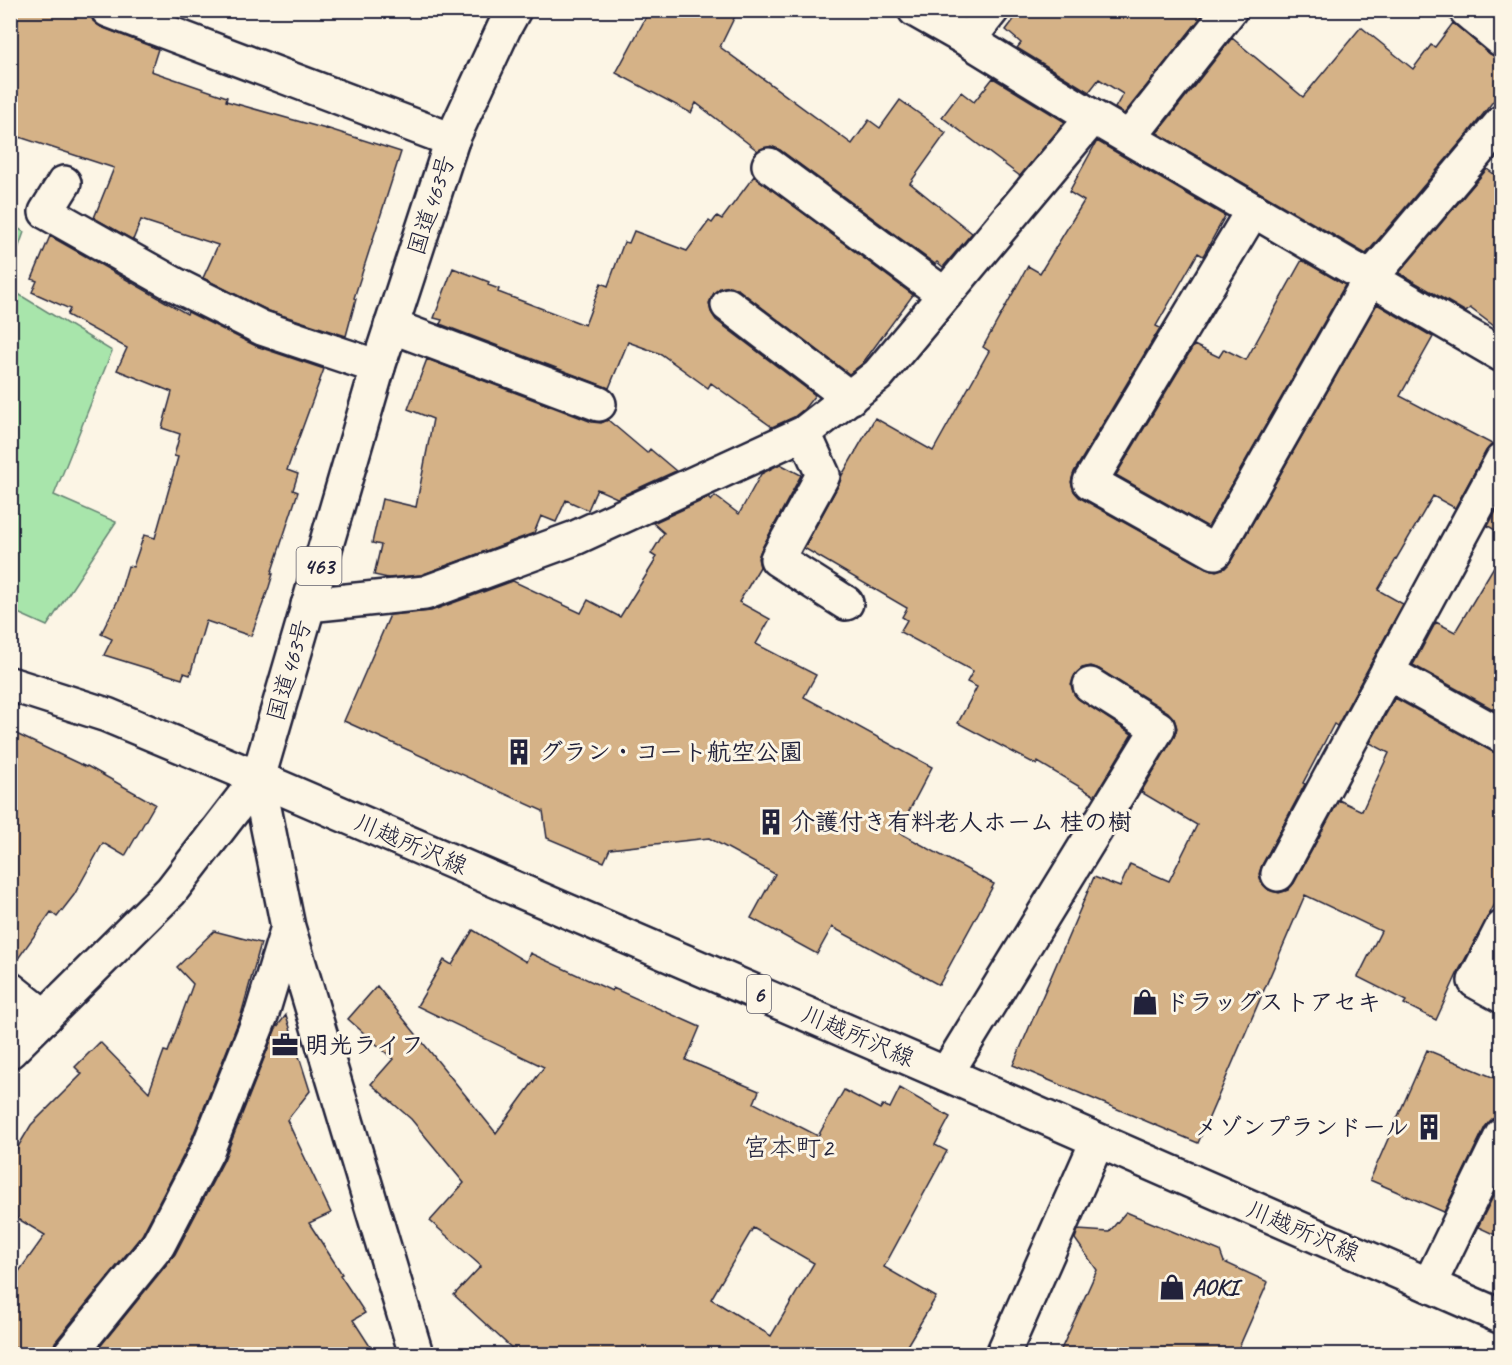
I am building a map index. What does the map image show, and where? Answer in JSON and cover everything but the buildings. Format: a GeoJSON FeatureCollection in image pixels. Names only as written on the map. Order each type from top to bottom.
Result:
{"type":"FeatureCollection","features":[{"type":"Feature","properties":{"kind":"main road"},"geometry":{"type":"LineString","coordinates":[[108,10],[452,140]]}},
{"type":"Feature","properties":{"kind":"main road","name":"国道463号"},"geometry":{"type":"LineString","coordinates":[[10,1051],[171,891],[258,778],[378,367],[452,140],[514,10]]}},
{"type":"Feature","properties":{"kind":"main road"},"geometry":{"type":"LineString","coordinates":[[915,10],[1093,117],[1502,355]]}},
{"type":"Feature","properties":{"kind":"main road"},"geometry":{"type":"LineString","coordinates":[[968,40],[992,10]]}},
{"type":"Feature","properties":{"kind":"main road"},"geometry":{"type":"LineString","coordinates":[[1129,138],[1230,10]]}},
{"type":"Feature","properties":{"kind":"main road"},"geometry":{"type":"LineString","coordinates":[[1466,10],[1502,40]]}},
{"type":"Feature","properties":{"kind":"main road"},"geometry":{"type":"LineString","coordinates":[[308,605],[425,593],[575,538],[804,434],[878,375],[1093,117]]}},
{"type":"Feature","properties":{"kind":"main road"},"geometry":{"type":"LineString","coordinates":[[1253,210],[1090,482],[1215,552],[1370,279],[1502,122]]}},
{"type":"Feature","properties":{"kind":"main road"},"geometry":{"type":"LineString","coordinates":[[770,165],[945,295]]}},
{"type":"Feature","properties":{"kind":"main road"},"geometry":{"type":"LineString","coordinates":[[64,183],[46,212],[174,284],[262,328],[378,367]]}},
{"type":"Feature","properties":{"kind":"main road"},"geometry":{"type":"LineString","coordinates":[[728,305],[850,398]]}},
{"type":"Feature","properties":{"kind":"main road"},"geometry":{"type":"LineString","coordinates":[[391,326],[599,404]]}},
{"type":"Feature","properties":{"kind":"main road"},"geometry":{"type":"LineString","coordinates":[[804,434],[823,475],[777,559],[846,603]]}},
{"type":"Feature","properties":{"kind":"main road"},"geometry":{"type":"LineString","coordinates":[[1278,874],[1502,460]]}},
{"type":"Feature","properties":{"kind":"main road"},"geometry":{"type":"LineString","coordinates":[[1387,672],[1502,736]]}},
{"type":"Feature","properties":{"kind":"main road","name":"川越所沢線"},"geometry":{"type":"LineString","coordinates":[[10,684],[107,715],[258,778],[946,1074],[1097,1142],[1502,1317]]}},
{"type":"Feature","properties":{"kind":"main road"},"geometry":{"type":"LineString","coordinates":[[946,1074],[1158,728],[1090,685]]}},
{"type":"Feature","properties":{"kind":"main road"},"geometry":{"type":"LineString","coordinates":[[258,778],[288,927],[416,1354]]}},
{"type":"Feature","properties":{"kind":"main road"},"geometry":{"type":"LineString","coordinates":[[70,1354],[158,1245],[207,1152],[262,1013],[288,927]]}},
{"type":"Feature","properties":{"kind":"main road"},"geometry":{"type":"LineString","coordinates":[[1502,928],[1475,981],[1502,996]]}},
{"type":"Feature","properties":{"kind":"main road"},"geometry":{"type":"LineString","coordinates":[[10,989],[45,1017]]}},
{"type":"Feature","properties":{"kind":"main road"},"geometry":{"type":"LineString","coordinates":[[1429,1285],[1502,1135]]}},
{"type":"Feature","properties":{"kind":"main road"},"geometry":{"type":"LineString","coordinates":[[1003,1354],[1097,1142]]}},
{"type":"Feature","properties":{"kind":"green space"},"geometry":{"type":"Polygon","coordinates":[[[11,224],[24,232],[11,269],[11,224]]]}},
{"type":"Feature","properties":{"kind":"green space"},"geometry":{"type":"Polygon","coordinates":[[[10,289],[112,351],[54,495],[116,522],[47,626],[11,610],[10,289]]]}},
{"type":"Feature","properties":{"kind":"place","name":"グラン・コート航空公園"},"geometry":{"type":"Point","coordinates":[519,752]}},
{"type":"Feature","properties":{"kind":"place","name":"介護付き有料老人ホーム 桂の樹"},"geometry":{"type":"Point","coordinates":[771,822]}},
{"type":"Feature","properties":{"kind":"place","name":"ドラッグストアセキ"},"geometry":{"type":"Point","coordinates":[1145,1002]}},
{"type":"Feature","properties":{"kind":"place","name":"明光ライフ"},"geometry":{"type":"Point","coordinates":[285,1045]}},
{"type":"Feature","properties":{"kind":"place","name":"メゾンプランドール"},"geometry":{"type":"Point","coordinates":[1429,1127]}},
{"type":"Feature","properties":{"kind":"place","name":"AOKI"},"geometry":{"type":"Point","coordinates":[1172,1287]}},
{"type":"Feature","properties":{"kind":"district","name":"宮本町2"},"geometry":{"type":"Point","coordinates":[788,1147]}}]}
